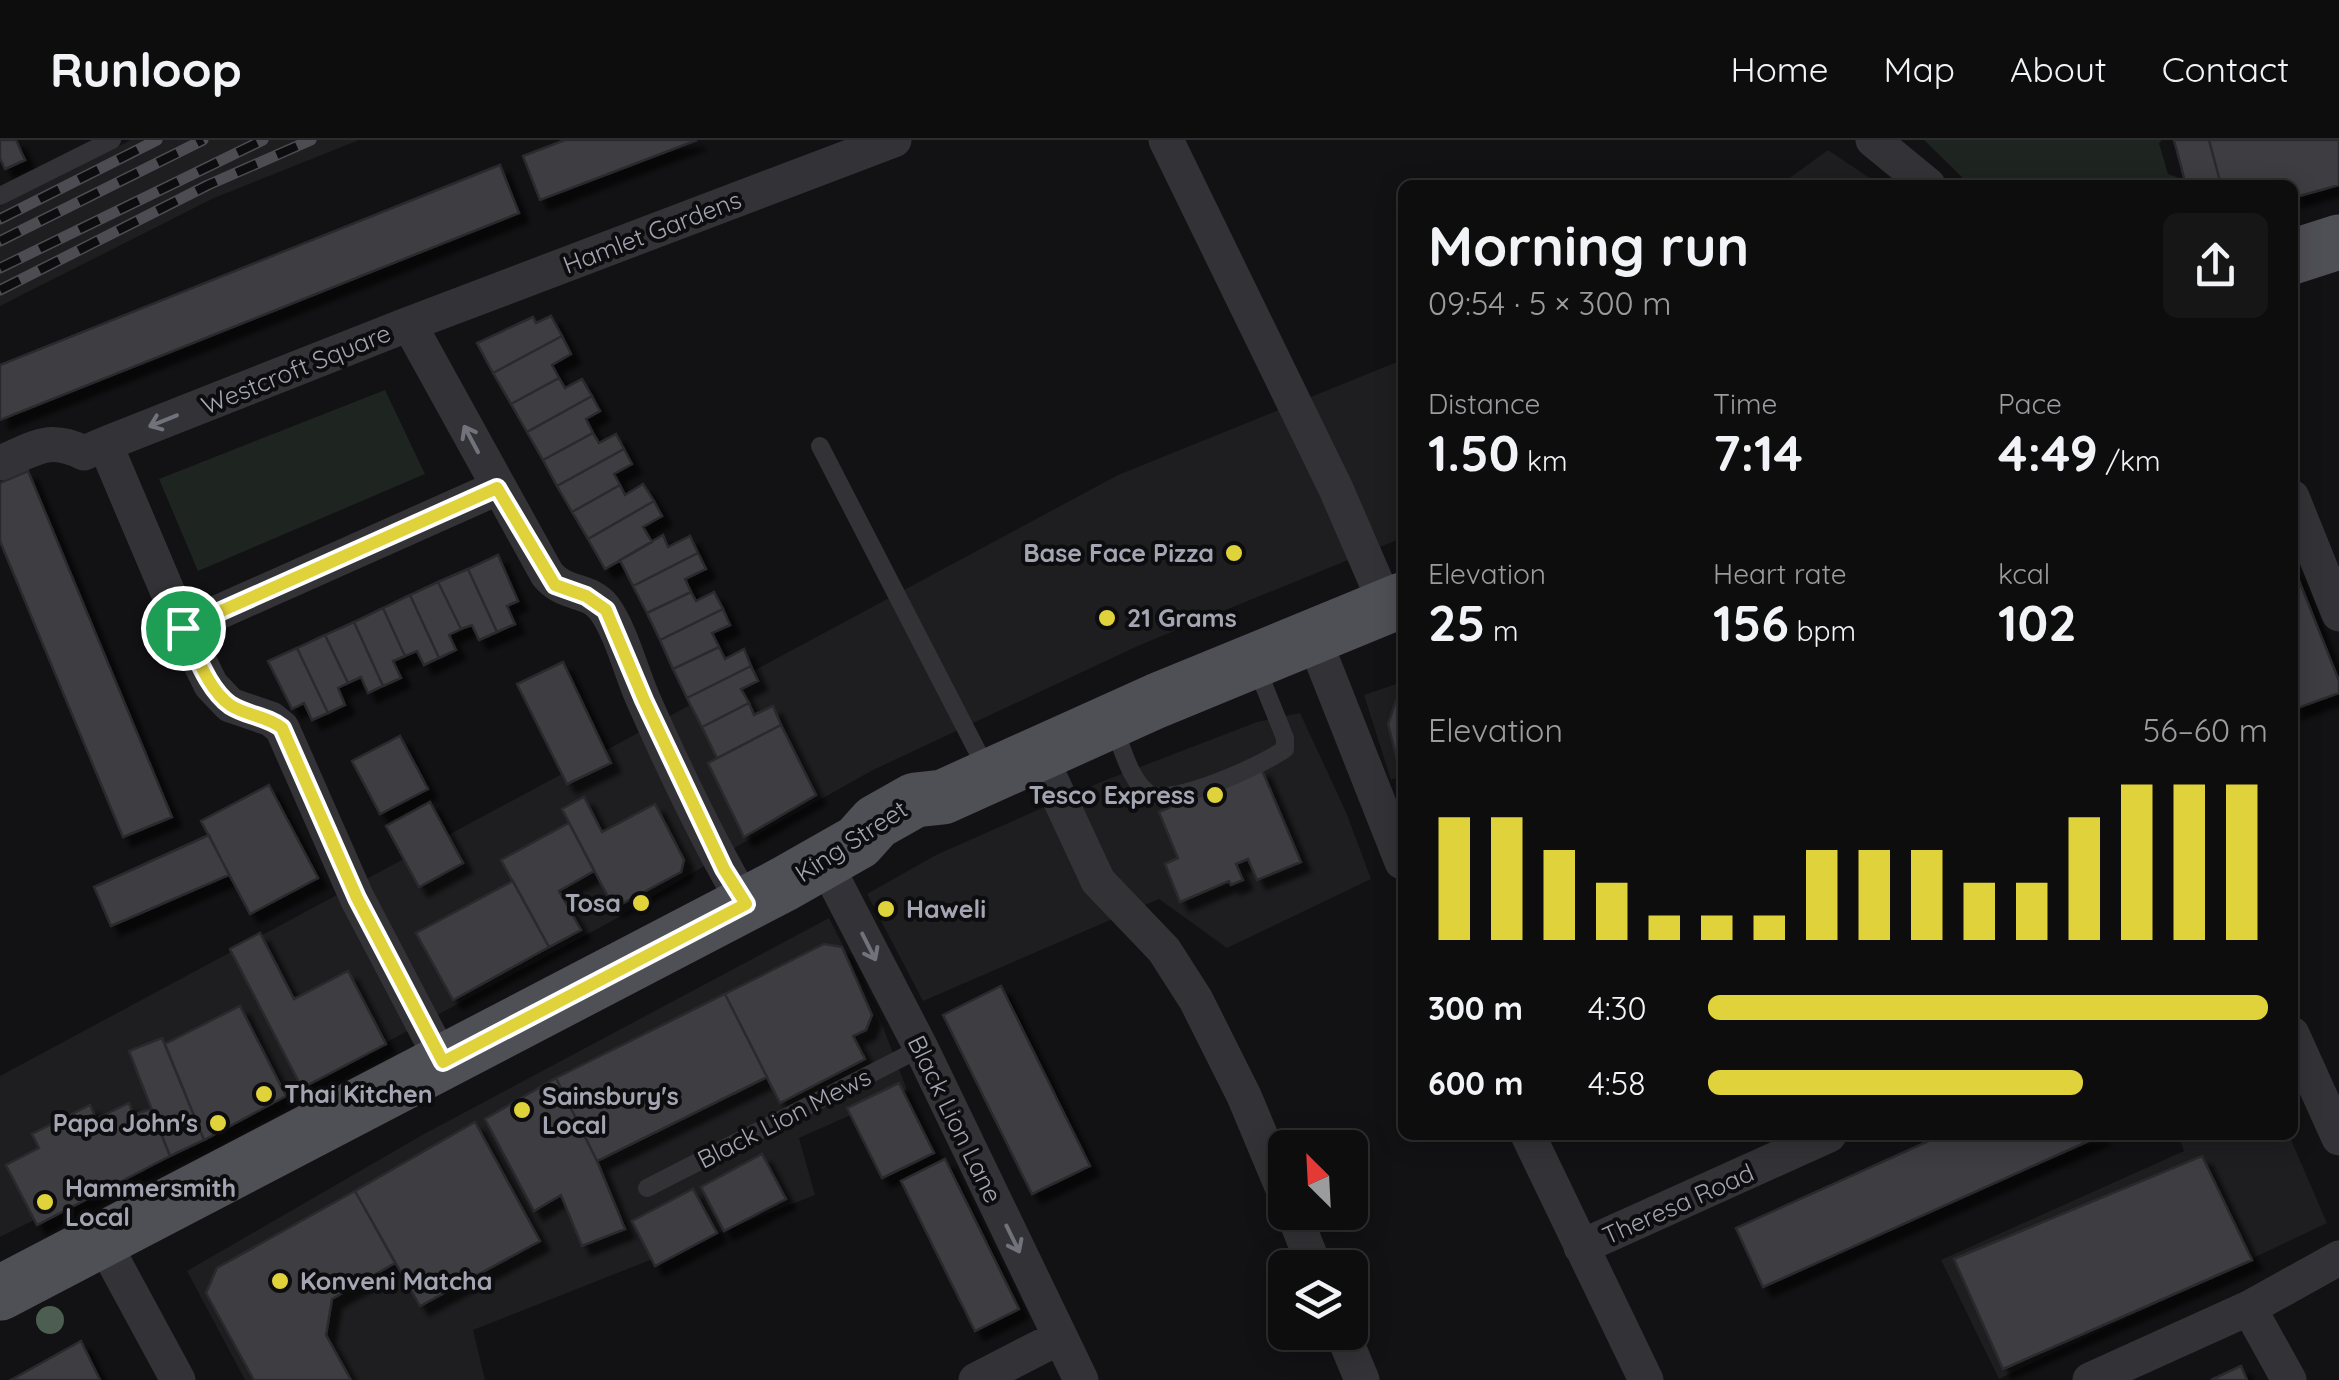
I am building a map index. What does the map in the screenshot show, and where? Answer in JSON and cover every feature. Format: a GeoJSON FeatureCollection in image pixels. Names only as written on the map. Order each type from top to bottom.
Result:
{"type":"FeatureCollection","features":[{"type":"Feature","properties":{"kind":"main road"},"geometry":{"type":"LineString","coordinates":[[2298,255],[2339,242]]}},
{"type":"Feature","properties":{"kind":"main road","name":"King Street"},"geometry":{"type":"LineString","coordinates":[[0,1293],[746,904],[858,842],[876,822],[915,800],[944,797],[1111,720],[1395,604]]}},
{"type":"Feature","properties":{"kind":"street","name":"Hamlet Gardens"},"geometry":{"type":"LineString","coordinates":[[409,324],[894,140]]}},
{"type":"Feature","properties":{"kind":"street"},"geometry":{"type":"LineString","coordinates":[[1166,140],[1395,604]]}},
{"type":"Feature","properties":{"kind":"street"},"geometry":{"type":"LineString","coordinates":[[1872,140],[1922,180]]}},
{"type":"Feature","properties":{"kind":"street","name":"Westcroft Square"},"geometry":{"type":"LineString","coordinates":[[0,464],[52,442],[84,453],[409,324],[497,488],[555,585],[586,596],[606,610],[724,869],[746,904]]}},
{"type":"Feature","properties":{"kind":"street"},"geometry":{"type":"LineString","coordinates":[[105,444],[211,684],[230,704],[271,719],[282,728],[357,898],[443,1062]]}},
{"type":"Feature","properties":{"kind":"street"},"geometry":{"type":"LineString","coordinates":[[183,628],[497,488]]}},
{"type":"Feature","properties":{"kind":"street"},"geometry":{"type":"LineString","coordinates":[[2298,513],[2339,614]]}},
{"type":"Feature","properties":{"kind":"street"},"geometry":{"type":"LineString","coordinates":[[1313,637],[1398,852]]}},
{"type":"Feature","properties":{"kind":"street"},"geometry":{"type":"LineString","coordinates":[[1038,752],[1091,870],[1164,950],[1196,1000],[1268,1153]]}},
{"type":"Feature","properties":{"kind":"street","name":"Black Lion Lane"},"geometry":{"type":"LineString","coordinates":[[824,861],[921,1048],[1082,1380]]}},
{"type":"Feature","properties":{"kind":"street"},"geometry":{"type":"LineString","coordinates":[[2298,1047],[2339,1138]]}},
{"type":"Feature","properties":{"kind":"street"},"geometry":{"type":"LineString","coordinates":[[1530,1140],[1646,1380]]}},
{"type":"Feature","properties":{"kind":"street","name":"Theresa Road"},"geometry":{"type":"LineString","coordinates":[[1581,1247],[1818,1140]]}},
{"type":"Feature","properties":{"kind":"street"},"geometry":{"type":"LineString","coordinates":[[101,1238],[178,1380]]}},
{"type":"Feature","properties":{"kind":"street"},"geometry":{"type":"LineString","coordinates":[[2090,1380],[2249,1308],[2339,1258]]}},
{"type":"Feature","properties":{"kind":"street"},"geometry":{"type":"LineString","coordinates":[[2249,1308],[2289,1380]]}},
{"type":"Feature","properties":{"kind":"street"},"geometry":{"type":"LineString","coordinates":[[976,1380],[1060,1337]]}},
{"type":"Feature","properties":{"kind":"street"},"geometry":{"type":"LineString","coordinates":[[1350,1350],[1362,1380]]}},
{"type":"Feature","properties":{"kind":"lane"},"geometry":{"type":"LineString","coordinates":[[0,196],[112,140]]}},
{"type":"Feature","properties":{"kind":"lane"},"geometry":{"type":"LineString","coordinates":[[820,446],[989,775]]}},
{"type":"Feature","properties":{"kind":"lane"},"geometry":{"type":"LineString","coordinates":[[1111,720],[1140,786],[1149,794],[1172,797],[1273,758],[1285,749],[1285,738],[1254,661]]}},
{"type":"Feature","properties":{"kind":"lane","name":"Black Lion Mews"},"geometry":{"type":"LineString","coordinates":[[647,1188],[921,1048]]}},
{"type":"Feature","properties":{"kind":"shaded area"},"geometry":{"type":"Polygon","coordinates":[[[131,140],[359,140],[214,198],[0,306],[0,206],[131,140]]]}},
{"type":"Feature","properties":{"kind":"shaded area"},"geometry":{"type":"Polygon","coordinates":[[[1924,140],[2162,140],[2159,143],[2168,174],[2180,180],[1965,180],[1924,140]]]}},
{"type":"Feature","properties":{"kind":"shaded area"},"geometry":{"type":"Polygon","coordinates":[[[1828,150],[1873,180],[1787,180],[1828,150]]]}},
{"type":"Feature","properties":{"kind":"shaded area"},"geometry":{"type":"Polygon","coordinates":[[[1398,362],[1398,540],[1140,645],[873,770],[610,922],[350,1062],[0,1237],[0,1076],[1118,475],[1398,362]]]}},
{"type":"Feature","properties":{"kind":"shaded area"},"geometry":{"type":"Polygon","coordinates":[[[385,390],[425,474],[198,571],[159,479],[385,390]]]}},
{"type":"Feature","properties":{"kind":"shaded area"},"geometry":{"type":"Polygon","coordinates":[[[1398,683],[1398,777],[1391,780],[1364,695],[1398,683]]]}},
{"type":"Feature","properties":{"kind":"shaded area"},"geometry":{"type":"Polygon","coordinates":[[[1300,713],[1346,812],[1371,879],[1227,948],[1159,899],[923,1001],[867,894],[936,855],[1101,782],[1257,722],[1300,713]]]}},
{"type":"Feature","properties":{"kind":"shaded area"},"geometry":{"type":"Polygon","coordinates":[[[829,918],[880,1019],[907,1090],[799,1138],[815,1195],[473,1330],[485,1380],[245,1380],[187,1271],[424,1134],[829,918]]]}},
{"type":"Feature","properties":{"kind":"shaded area"},"geometry":{"type":"Polygon","coordinates":[[[2180,1140],[2291,1140],[2327,1223],[1999,1379],[1941,1260],[2184,1151],[2180,1140]]]}},
{"type":"Feature","properties":{"kind":"building"},"geometry":{"type":"Polygon","coordinates":[[[0,140],[16,140],[25,160],[5,169],[0,158],[0,140]]]}},
{"type":"Feature","properties":{"kind":"building"},"geometry":{"type":"Polygon","coordinates":[[[565,140],[697,140],[540,200],[523,156],[565,140]]]}},
{"type":"Feature","properties":{"kind":"building"},"geometry":{"type":"Polygon","coordinates":[[[2174,140],[2209,140],[2220,180],[2185,180],[2174,140]]]}},
{"type":"Feature","properties":{"kind":"building"},"geometry":{"type":"Polygon","coordinates":[[[2209,140],[2339,140],[2339,185],[2298,196],[2298,180],[2220,180],[2209,140]]]}},
{"type":"Feature","properties":{"kind":"building"},"geometry":{"type":"Polygon","coordinates":[[[500,165],[519,213],[0,420],[0,365],[500,165]]]}},
{"type":"Feature","properties":{"kind":"building"},"geometry":{"type":"Polygon","coordinates":[[[551,316],[562,336],[493,373],[477,343],[533,317],[536,323],[551,316]]]}},
{"type":"Feature","properties":{"kind":"building"},"geometry":{"type":"Polygon","coordinates":[[[562,336],[571,354],[552,365],[559,378],[511,404],[493,373],[562,336]]]}},
{"type":"Feature","properties":{"kind":"building"},"geometry":{"type":"Polygon","coordinates":[[[559,378],[565,388],[582,379],[592,396],[527,432],[511,404],[559,378]]]}},
{"type":"Feature","properties":{"kind":"building"},"geometry":{"type":"Polygon","coordinates":[[[592,396],[600,411],[586,419],[593,433],[543,460],[527,432],[592,396]]]}},
{"type":"Feature","properties":{"kind":"building"},"geometry":{"type":"Polygon","coordinates":[[[593,433],[599,443],[616,434],[624,449],[557,486],[543,460],[593,433]]]}},
{"type":"Feature","properties":{"kind":"building"},"geometry":{"type":"Polygon","coordinates":[[[624,449],[632,464],[614,474],[620,485],[572,512],[557,486],[624,449]]]}},
{"type":"Feature","properties":{"kind":"building"},"geometry":{"type":"Polygon","coordinates":[[[28,471],[172,817],[123,837],[0,541],[0,483],[28,471]]]}},
{"type":"Feature","properties":{"kind":"building"},"geometry":{"type":"Polygon","coordinates":[[[643,484],[654,501],[588,539],[572,512],[620,485],[625,495],[643,484]]]}},
{"type":"Feature","properties":{"kind":"building"},"geometry":{"type":"Polygon","coordinates":[[[654,501],[662,516],[643,527],[652,542],[605,569],[588,539],[654,501]]]}},
{"type":"Feature","properties":{"kind":"building"},"geometry":{"type":"Polygon","coordinates":[[[663,535],[668,547],[690,536],[698,553],[633,586],[620,560],[663,535]]]}},
{"type":"Feature","properties":{"kind":"building"},"geometry":{"type":"Polygon","coordinates":[[[698,553],[706,569],[685,579],[691,592],[647,613],[633,586],[698,553]]]}},
{"type":"Feature","properties":{"kind":"building"},"geometry":{"type":"Polygon","coordinates":[[[498,555],[518,601],[507,606],[515,624],[497,632],[468,569],[498,555]]]}},
{"type":"Feature","properties":{"kind":"building"},"geometry":{"type":"Polygon","coordinates":[[[468,569],[497,632],[479,640],[472,625],[461,629],[438,582],[468,569]]]}},
{"type":"Feature","properties":{"kind":"building"},"geometry":{"type":"Polygon","coordinates":[[[2298,578],[2339,681],[2339,693],[2298,708],[2298,578]]]}},
{"type":"Feature","properties":{"kind":"building"},"geometry":{"type":"Polygon","coordinates":[[[438,582],[461,629],[449,635],[456,650],[439,658],[410,595],[438,582]]]}},
{"type":"Feature","properties":{"kind":"building"},"geometry":{"type":"Polygon","coordinates":[[[691,592],[696,601],[714,592],[723,609],[660,640],[647,613],[691,592]]]}},
{"type":"Feature","properties":{"kind":"building"},"geometry":{"type":"Polygon","coordinates":[[[410,595],[439,658],[424,665],[417,651],[405,656],[383,608],[410,595]]]}},
{"type":"Feature","properties":{"kind":"building"},"geometry":{"type":"Polygon","coordinates":[[[383,608],[405,656],[393,661],[401,678],[383,686],[354,622],[383,608]]]}},
{"type":"Feature","properties":{"kind":"building"},"geometry":{"type":"Polygon","coordinates":[[[723,609],[730,625],[712,633],[719,647],[673,669],[660,640],[723,609]]]}},
{"type":"Feature","properties":{"kind":"building"},"geometry":{"type":"Polygon","coordinates":[[[354,622],[383,686],[368,693],[361,677],[348,683],[325,635],[354,622]]]}},
{"type":"Feature","properties":{"kind":"building"},"geometry":{"type":"Polygon","coordinates":[[[325,635],[348,683],[338,688],[345,705],[328,713],[297,648],[325,635]]]}},
{"type":"Feature","properties":{"kind":"building"},"geometry":{"type":"Polygon","coordinates":[[[719,647],[725,659],[744,649],[751,666],[687,698],[673,669],[719,647]]]}},
{"type":"Feature","properties":{"kind":"building"},"geometry":{"type":"Polygon","coordinates":[[[297,648],[328,713],[312,720],[304,703],[292,709],[268,661],[297,648]]]}},
{"type":"Feature","properties":{"kind":"building"},"geometry":{"type":"Polygon","coordinates":[[[563,662],[611,763],[567,784],[517,684],[563,662]]]}},
{"type":"Feature","properties":{"kind":"building"},"geometry":{"type":"Polygon","coordinates":[[[751,666],[758,681],[741,689],[749,703],[702,727],[687,698],[751,666]]]}},
{"type":"Feature","properties":{"kind":"building"},"geometry":{"type":"Polygon","coordinates":[[[1398,698],[1398,763],[1388,724],[1398,698]]]}},
{"type":"Feature","properties":{"kind":"building"},"geometry":{"type":"Polygon","coordinates":[[[749,703],[754,715],[773,706],[781,725],[717,758],[702,727],[749,703]]]}},
{"type":"Feature","properties":{"kind":"building"},"geometry":{"type":"Polygon","coordinates":[[[781,725],[816,795],[744,837],[708,763],[781,725]]]}},
{"type":"Feature","properties":{"kind":"building"},"geometry":{"type":"Polygon","coordinates":[[[400,736],[428,789],[380,814],[352,761],[400,736]]]}},
{"type":"Feature","properties":{"kind":"building"},"geometry":{"type":"Polygon","coordinates":[[[1261,768],[1301,862],[1257,880],[1248,859],[1236,864],[1243,880],[1231,885],[1229,881],[1180,902],[1165,864],[1178,858],[1159,812],[1261,768]]]}},
{"type":"Feature","properties":{"kind":"building"},"geometry":{"type":"Polygon","coordinates":[[[269,785],[318,878],[250,914],[201,821],[269,785]]]}},
{"type":"Feature","properties":{"kind":"building"},"geometry":{"type":"Polygon","coordinates":[[[584,797],[602,832],[655,804],[684,860],[681,872],[614,908],[562,809],[584,797]]]}},
{"type":"Feature","properties":{"kind":"building"},"geometry":{"type":"Polygon","coordinates":[[[430,802],[463,863],[419,887],[386,826],[430,802]]]}},
{"type":"Feature","properties":{"kind":"building"},"geometry":{"type":"Polygon","coordinates":[[[569,823],[594,871],[559,891],[581,930],[549,947],[501,860],[569,823]]]}},
{"type":"Feature","properties":{"kind":"building"},"geometry":{"type":"Polygon","coordinates":[[[209,835],[229,875],[111,926],[94,887],[209,835]]]}},
{"type":"Feature","properties":{"kind":"building"},"geometry":{"type":"Polygon","coordinates":[[[513,881],[549,947],[453,1000],[416,933],[513,881]]]}},
{"type":"Feature","properties":{"kind":"building"},"geometry":{"type":"Polygon","coordinates":[[[260,933],[294,999],[348,971],[386,1044],[302,1088],[230,949],[260,933]]]}},
{"type":"Feature","properties":{"kind":"building"},"geometry":{"type":"Polygon","coordinates":[[[824,944],[842,947],[872,1015],[866,1030],[853,1036],[865,1059],[780,1103],[725,994],[824,944]]]}},
{"type":"Feature","properties":{"kind":"building"},"geometry":{"type":"Polygon","coordinates":[[[1001,986],[1090,1166],[1032,1194],[943,1015],[1001,986]]]}},
{"type":"Feature","properties":{"kind":"building"},"geometry":{"type":"Polygon","coordinates":[[[725,994],[767,1077],[597,1161],[556,1078],[725,994]]]}},
{"type":"Feature","properties":{"kind":"building"},"geometry":{"type":"Polygon","coordinates":[[[240,1006],[286,1096],[204,1140],[165,1044],[240,1006]]]}},
{"type":"Feature","properties":{"kind":"building"},"geometry":{"type":"Polygon","coordinates":[[[162,1038],[204,1140],[170,1156],[129,1051],[162,1038]]]}},
{"type":"Feature","properties":{"kind":"building"},"geometry":{"type":"Polygon","coordinates":[[[556,1078],[625,1229],[582,1246],[561,1195],[534,1211],[485,1119],[556,1078]]]}},
{"type":"Feature","properties":{"kind":"building"},"geometry":{"type":"Polygon","coordinates":[[[899,1083],[934,1153],[882,1178],[847,1108],[899,1083]]]}},
{"type":"Feature","properties":{"kind":"building"},"geometry":{"type":"Polygon","coordinates":[[[129,1103],[133,1115],[151,1109],[170,1156],[37,1225],[6,1165],[39,1148],[32,1134],[90,1105],[96,1119],[129,1103]]]}},
{"type":"Feature","properties":{"kind":"building"},"geometry":{"type":"Polygon","coordinates":[[[475,1122],[540,1241],[420,1306],[355,1191],[475,1122]]]}},
{"type":"Feature","properties":{"kind":"building"},"geometry":{"type":"Polygon","coordinates":[[[1931,1140],[2091,1140],[1763,1287],[1736,1228],[1931,1140]]]}},
{"type":"Feature","properties":{"kind":"building"},"geometry":{"type":"Polygon","coordinates":[[[762,1154],[786,1199],[724,1231],[701,1187],[762,1154]]]}},
{"type":"Feature","properties":{"kind":"building"},"geometry":{"type":"Polygon","coordinates":[[[2202,1156],[2252,1260],[2003,1369],[1954,1259],[2202,1156]]]}},
{"type":"Feature","properties":{"kind":"building"},"geometry":{"type":"Polygon","coordinates":[[[945,1159],[1019,1309],[975,1331],[901,1181],[945,1159]]]}},
{"type":"Feature","properties":{"kind":"building"},"geometry":{"type":"Polygon","coordinates":[[[693,1189],[717,1233],[655,1266],[632,1221],[693,1189]]]}},
{"type":"Feature","properties":{"kind":"building"},"geometry":{"type":"Polygon","coordinates":[[[355,1191],[395,1263],[332,1299],[326,1335],[351,1380],[254,1380],[206,1293],[217,1268],[355,1191]]]}},
{"type":"Feature","properties":{"kind":"building"},"geometry":{"type":"Polygon","coordinates":[[[81,1341],[100,1380],[11,1380],[81,1341]]]}},
{"type":"Feature","properties":{"kind":"building"},"geometry":{"type":"Polygon","coordinates":[[[2241,1366],[2247,1380],[2211,1380],[2241,1366]]]}},
{"type":"Feature","properties":{"kind":"railway"},"geometry":{"type":"LineString","coordinates":[[0,219],[157,140]]}},
{"type":"Feature","properties":{"kind":"railway"},"geometry":{"type":"LineString","coordinates":[[0,241],[203,140]]}},
{"type":"Feature","properties":{"kind":"railway"},"geometry":{"type":"LineString","coordinates":[[0,268],[263,140]]}},
{"type":"Feature","properties":{"kind":"railway"},"geometry":{"type":"LineString","coordinates":[[0,290],[208,185],[311,140]]}},
{"type":"Feature","properties":{"kind":"place","name":"Base Face Pizza"},"geometry":{"type":"Point","coordinates":[1234,553]}},
{"type":"Feature","properties":{"kind":"place","name":"21 Grams"},"geometry":{"type":"Point","coordinates":[1107,618]}},
{"type":"Feature","properties":{"kind":"place","name":"Tesco Express"},"geometry":{"type":"Point","coordinates":[1215,795]}},
{"type":"Feature","properties":{"kind":"place","name":"Tosa"},"geometry":{"type":"Point","coordinates":[641,903]}},
{"type":"Feature","properties":{"kind":"place","name":"Haweli"},"geometry":{"type":"Point","coordinates":[886,909]}},
{"type":"Feature","properties":{"kind":"place","name":"Thai Kitchen"},"geometry":{"type":"Point","coordinates":[264,1094]}},
{"type":"Feature","properties":{"kind":"place","name":"Sainsbury's Local"},"geometry":{"type":"Point","coordinates":[522,1110]}},
{"type":"Feature","properties":{"kind":"place","name":"Papa John's"},"geometry":{"type":"Point","coordinates":[218,1123]}},
{"type":"Feature","properties":{"kind":"place","name":"Hammersmith Local"},"geometry":{"type":"Point","coordinates":[45,1202]}},
{"type":"Feature","properties":{"kind":"place","name":"Konveni Matcha"},"geometry":{"type":"Point","coordinates":[280,1281]}},
{"type":"Feature","properties":{"kind":"route"},"geometry":{"type":"LineString","coordinates":[[497,488],[555,585],[586,596],[606,610],[724,869],[746,904],[443,1062],[357,898],[282,728],[271,719],[230,704],[211,684],[183,628],[497,488]]}}]}
